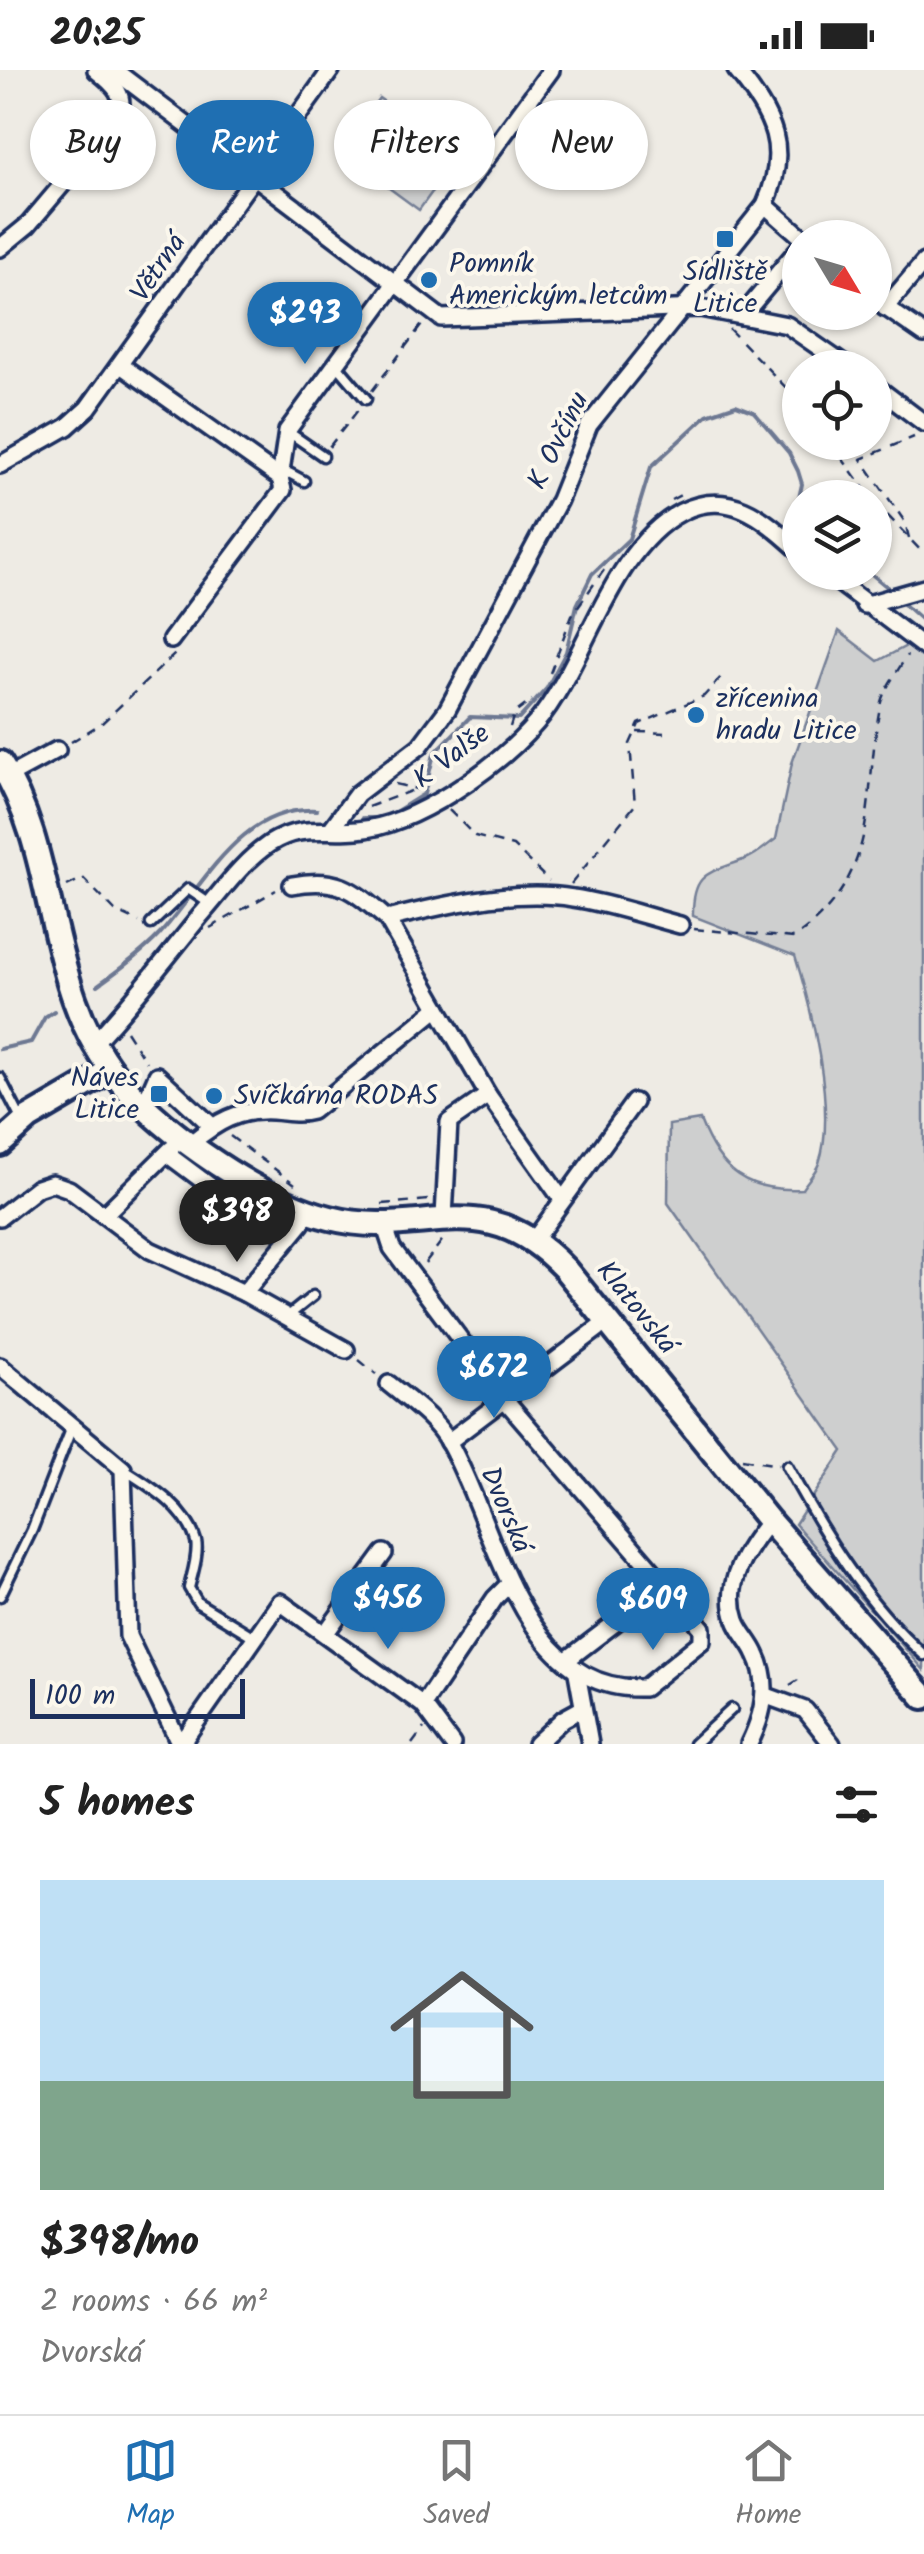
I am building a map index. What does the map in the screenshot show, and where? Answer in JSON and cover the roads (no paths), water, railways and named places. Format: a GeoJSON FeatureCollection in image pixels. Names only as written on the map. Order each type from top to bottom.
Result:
{"type":"FeatureCollection","features":[{"type":"Feature","properties":{"kind":"main road","name":"Klatovská"},"geometry":{"type":"LineString","coordinates":[[4,770],[33,844],[68,984],[94,1044],[111,1070],[181,1144],[307,1210],[344,1220],[492,1222],[534,1240],[566,1269],[769,1521],[924,1697]]}},
{"type":"Feature","properties":{"kind":"main road"},"geometry":{"type":"LineString","coordinates":[[0,1144],[24,1123],[111,1070]]}},
{"type":"Feature","properties":{"kind":"street"},"geometry":{"type":"LineString","coordinates":[[0,248],[28,225],[117,120],[123,102],[120,93],[96,70]]}},
{"type":"Feature","properties":{"kind":"street"},"geometry":{"type":"LineString","coordinates":[[114,70],[176,118]]}},
{"type":"Feature","properties":{"kind":"street","name":"Větrná"},"geometry":{"type":"LineString","coordinates":[[309,100],[331,70]]}},
{"type":"Feature","properties":{"kind":"street"},"geometry":{"type":"LineString","coordinates":[[171,640],[202,608],[265,524],[283,490],[280,478],[287,431],[550,70]]}},
{"type":"Feature","properties":{"kind":"street","name":"K Ovčínu"},"geometry":{"type":"LineString","coordinates":[[331,829],[358,794],[420,746],[447,710],[558,500],[589,425],[765,205],[779,173],[778,140],[758,97],[736,70]]}},
{"type":"Feature","properties":{"kind":"street","name":"Větrná"},"geometry":{"type":"LineString","coordinates":[[0,465],[76,420],[122,366],[242,190]]}},
{"type":"Feature","properties":{"kind":"street"},"geometry":{"type":"LineString","coordinates":[[271,190],[442,318],[682,307],[787,325],[823,350]]}},
{"type":"Feature","properties":{"kind":"street"},"geometry":{"type":"LineString","coordinates":[[765,205],[782,220]]}},
{"type":"Feature","properties":{"kind":"street"},"geometry":{"type":"LineString","coordinates":[[892,293],[924,262]]}},
{"type":"Feature","properties":{"kind":"street"},"geometry":{"type":"LineString","coordinates":[[742,316],[782,269]]}},
{"type":"Feature","properties":{"kind":"street"},"geometry":{"type":"LineString","coordinates":[[892,312],[924,334]]}},
{"type":"Feature","properties":{"kind":"street"},"geometry":{"type":"LineString","coordinates":[[122,366],[280,478]]}},
{"type":"Feature","properties":{"kind":"street"},"geometry":{"type":"LineString","coordinates":[[892,399],[924,423]]}},
{"type":"Feature","properties":{"kind":"street","name":"K Valše"},"geometry":{"type":"LineString","coordinates":[[94,1044],[193,925],[206,901],[269,844],[304,828],[358,830],[412,818],[470,780],[536,723],[638,554],[679,513],[701,504],[734,502],[782,536]]}},
{"type":"Feature","properties":{"kind":"street"},"geometry":{"type":"LineString","coordinates":[[864,605],[924,588]]}},
{"type":"Feature","properties":{"kind":"street"},"geometry":{"type":"LineString","coordinates":[[846,590],[920,644]]}},
{"type":"Feature","properties":{"kind":"street"},"geometry":{"type":"LineString","coordinates":[[4,770],[57,750]]}},
{"type":"Feature","properties":{"kind":"street"},"geometry":{"type":"LineString","coordinates":[[292,886],[313,881],[348,886],[387,919],[488,1095],[561,1198]]}},
{"type":"Feature","properties":{"kind":"street"},"geometry":{"type":"LineString","coordinates":[[387,919],[430,908],[572,897],[680,927]]}},
{"type":"Feature","properties":{"kind":"street"},"geometry":{"type":"LineString","coordinates":[[106,1213],[181,1144],[238,1113],[296,1115],[312,1111],[438,1008]]}},
{"type":"Feature","properties":{"kind":"street"},"geometry":{"type":"LineString","coordinates":[[144,1105],[156,1075],[212,1126]]}},
{"type":"Feature","properties":{"kind":"street"},"geometry":{"type":"LineString","coordinates":[[447,1223],[450,1122],[488,1095]]}},
{"type":"Feature","properties":{"kind":"street"},"geometry":{"type":"LineString","coordinates":[[534,1240],[634,1102]]}},
{"type":"Feature","properties":{"kind":"street"},"geometry":{"type":"LineString","coordinates":[[181,1144],[230,1202],[289,1234]]}},
{"type":"Feature","properties":{"kind":"street"},"geometry":{"type":"LineString","coordinates":[[0,1217],[37,1188],[52,1183],[106,1213],[150,1250],[244,1293],[346,1350]]}},
{"type":"Feature","properties":{"kind":"street"},"geometry":{"type":"LineString","coordinates":[[244,1293],[307,1210]]}},
{"type":"Feature","properties":{"kind":"street"},"geometry":{"type":"LineString","coordinates":[[384,1221],[392,1248],[507,1402],[705,1634],[696,1648],[644,1688],[592,1682],[573,1666]]}},
{"type":"Feature","properties":{"kind":"street"},"geometry":{"type":"LineString","coordinates":[[448,1442],[507,1402],[608,1321]]}},
{"type":"Feature","properties":{"kind":"street"},"geometry":{"type":"LineString","coordinates":[[0,1366],[123,1469],[128,1636],[181,1744],[280,1602],[423,1705],[452,1744]]}},
{"type":"Feature","properties":{"kind":"street","name":"Dvorská"},"geometry":{"type":"LineString","coordinates":[[389,1384],[426,1414],[448,1442],[510,1583],[549,1646],[573,1666]]}},
{"type":"Feature","properties":{"kind":"street"},"geometry":{"type":"LineString","coordinates":[[748,1744],[764,1695],[756,1654],[736,1620],[732,1591],[746,1552],[769,1521]]}},
{"type":"Feature","properties":{"kind":"street"},"geometry":{"type":"LineString","coordinates":[[325,1634],[384,1553]]}},
{"type":"Feature","properties":{"kind":"street","name":"Dvorská"},"geometry":{"type":"LineString","coordinates":[[423,1705],[495,1598],[510,1583]]}},
{"type":"Feature","properties":{"kind":"street"},"geometry":{"type":"LineString","coordinates":[[573,1666],[665,1584]]}},
{"type":"Feature","properties":{"kind":"street"},"geometry":{"type":"LineString","coordinates":[[573,1666],[590,1744]]}},
{"type":"Feature","properties":{"kind":"street"},"geometry":{"type":"LineString","coordinates":[[764,1695],[805,1710],[832,1744]]}},
{"type":"Feature","properties":{"kind":"street"},"geometry":{"type":"LineString","coordinates":[[536,1744],[562,1719],[583,1708]]}},
{"type":"Feature","properties":{"kind":"lane"},"geometry":{"type":"LineString","coordinates":[[336,364],[366,400]]}},
{"type":"Feature","properties":{"kind":"lane"},"geometry":{"type":"LineString","coordinates":[[287,431],[322,456]]}},
{"type":"Feature","properties":{"kind":"lane"},"geometry":{"type":"LineString","coordinates":[[280,478],[289,474],[304,482]]}},
{"type":"Feature","properties":{"kind":"lane"},"geometry":{"type":"LineString","coordinates":[[151,924],[192,888],[206,901]]}},
{"type":"Feature","properties":{"kind":"lane"},"geometry":{"type":"LineString","coordinates":[[0,1078],[24,1123]]}},
{"type":"Feature","properties":{"kind":"lane"},"geometry":{"type":"LineString","coordinates":[[288,1316],[313,1296]]}},
{"type":"Feature","properties":{"kind":"lane"},"geometry":{"type":"LineString","coordinates":[[0,1596],[32,1530],[72,1427]]}},
{"type":"Feature","properties":{"kind":"lane"},"geometry":{"type":"LineString","coordinates":[[787,1466],[862,1586],[892,1626],[924,1656]]}},
{"type":"Feature","properties":{"kind":"lane"},"geometry":{"type":"LineString","coordinates":[[123,1469],[162,1494],[182,1516],[197,1544],[189,1588],[198,1602],[256,1638]]}},
{"type":"Feature","properties":{"kind":"lane"},"geometry":{"type":"LineString","coordinates":[[694,1744],[732,1709]]}},
{"type":"Feature","properties":{"kind":"waterway"},"geometry":{"type":"LineString","coordinates":[[392,814],[424,794],[434,754],[470,717],[519,719],[547,688],[566,652],[577,605],[592,574],[629,539],[651,467],[707,415],[736,405],[754,412],[789,453],[801,480]]}},
{"type":"Feature","properties":{"kind":"waterway"},"geometry":{"type":"LineString","coordinates":[[898,599],[924,622]]}},
{"type":"Feature","properties":{"kind":"waterway"},"geometry":{"type":"LineString","coordinates":[[98,985],[159,935],[245,834],[290,812],[317,810]]}},
{"type":"Feature","properties":{"kind":"waterway"},"geometry":{"type":"LineString","coordinates":[[363,818],[383,818]]}},
{"type":"Feature","properties":{"kind":"waterway"},"geometry":{"type":"LineString","coordinates":[[0,1049],[31,1042],[45,1017],[54,1011]]}},
{"type":"Feature","properties":{"kind":"place","name":"Sídliště Litice"},"geometry":{"type":"Point","coordinates":[725,239]}},
{"type":"Feature","properties":{"kind":"place","name":"Pomník Americkým letcům"},"geometry":{"type":"Point","coordinates":[429,280]}},
{"type":"Feature","properties":{"kind":"place","name":"zřícenina hradu Litice"},"geometry":{"type":"Point","coordinates":[696,715]}},
{"type":"Feature","properties":{"kind":"place","name":"Náves Litice"},"geometry":{"type":"Point","coordinates":[159,1094]}},
{"type":"Feature","properties":{"kind":"place","name":"Svíčkárna RODAS"},"geometry":{"type":"Point","coordinates":[214,1096]}}]}
